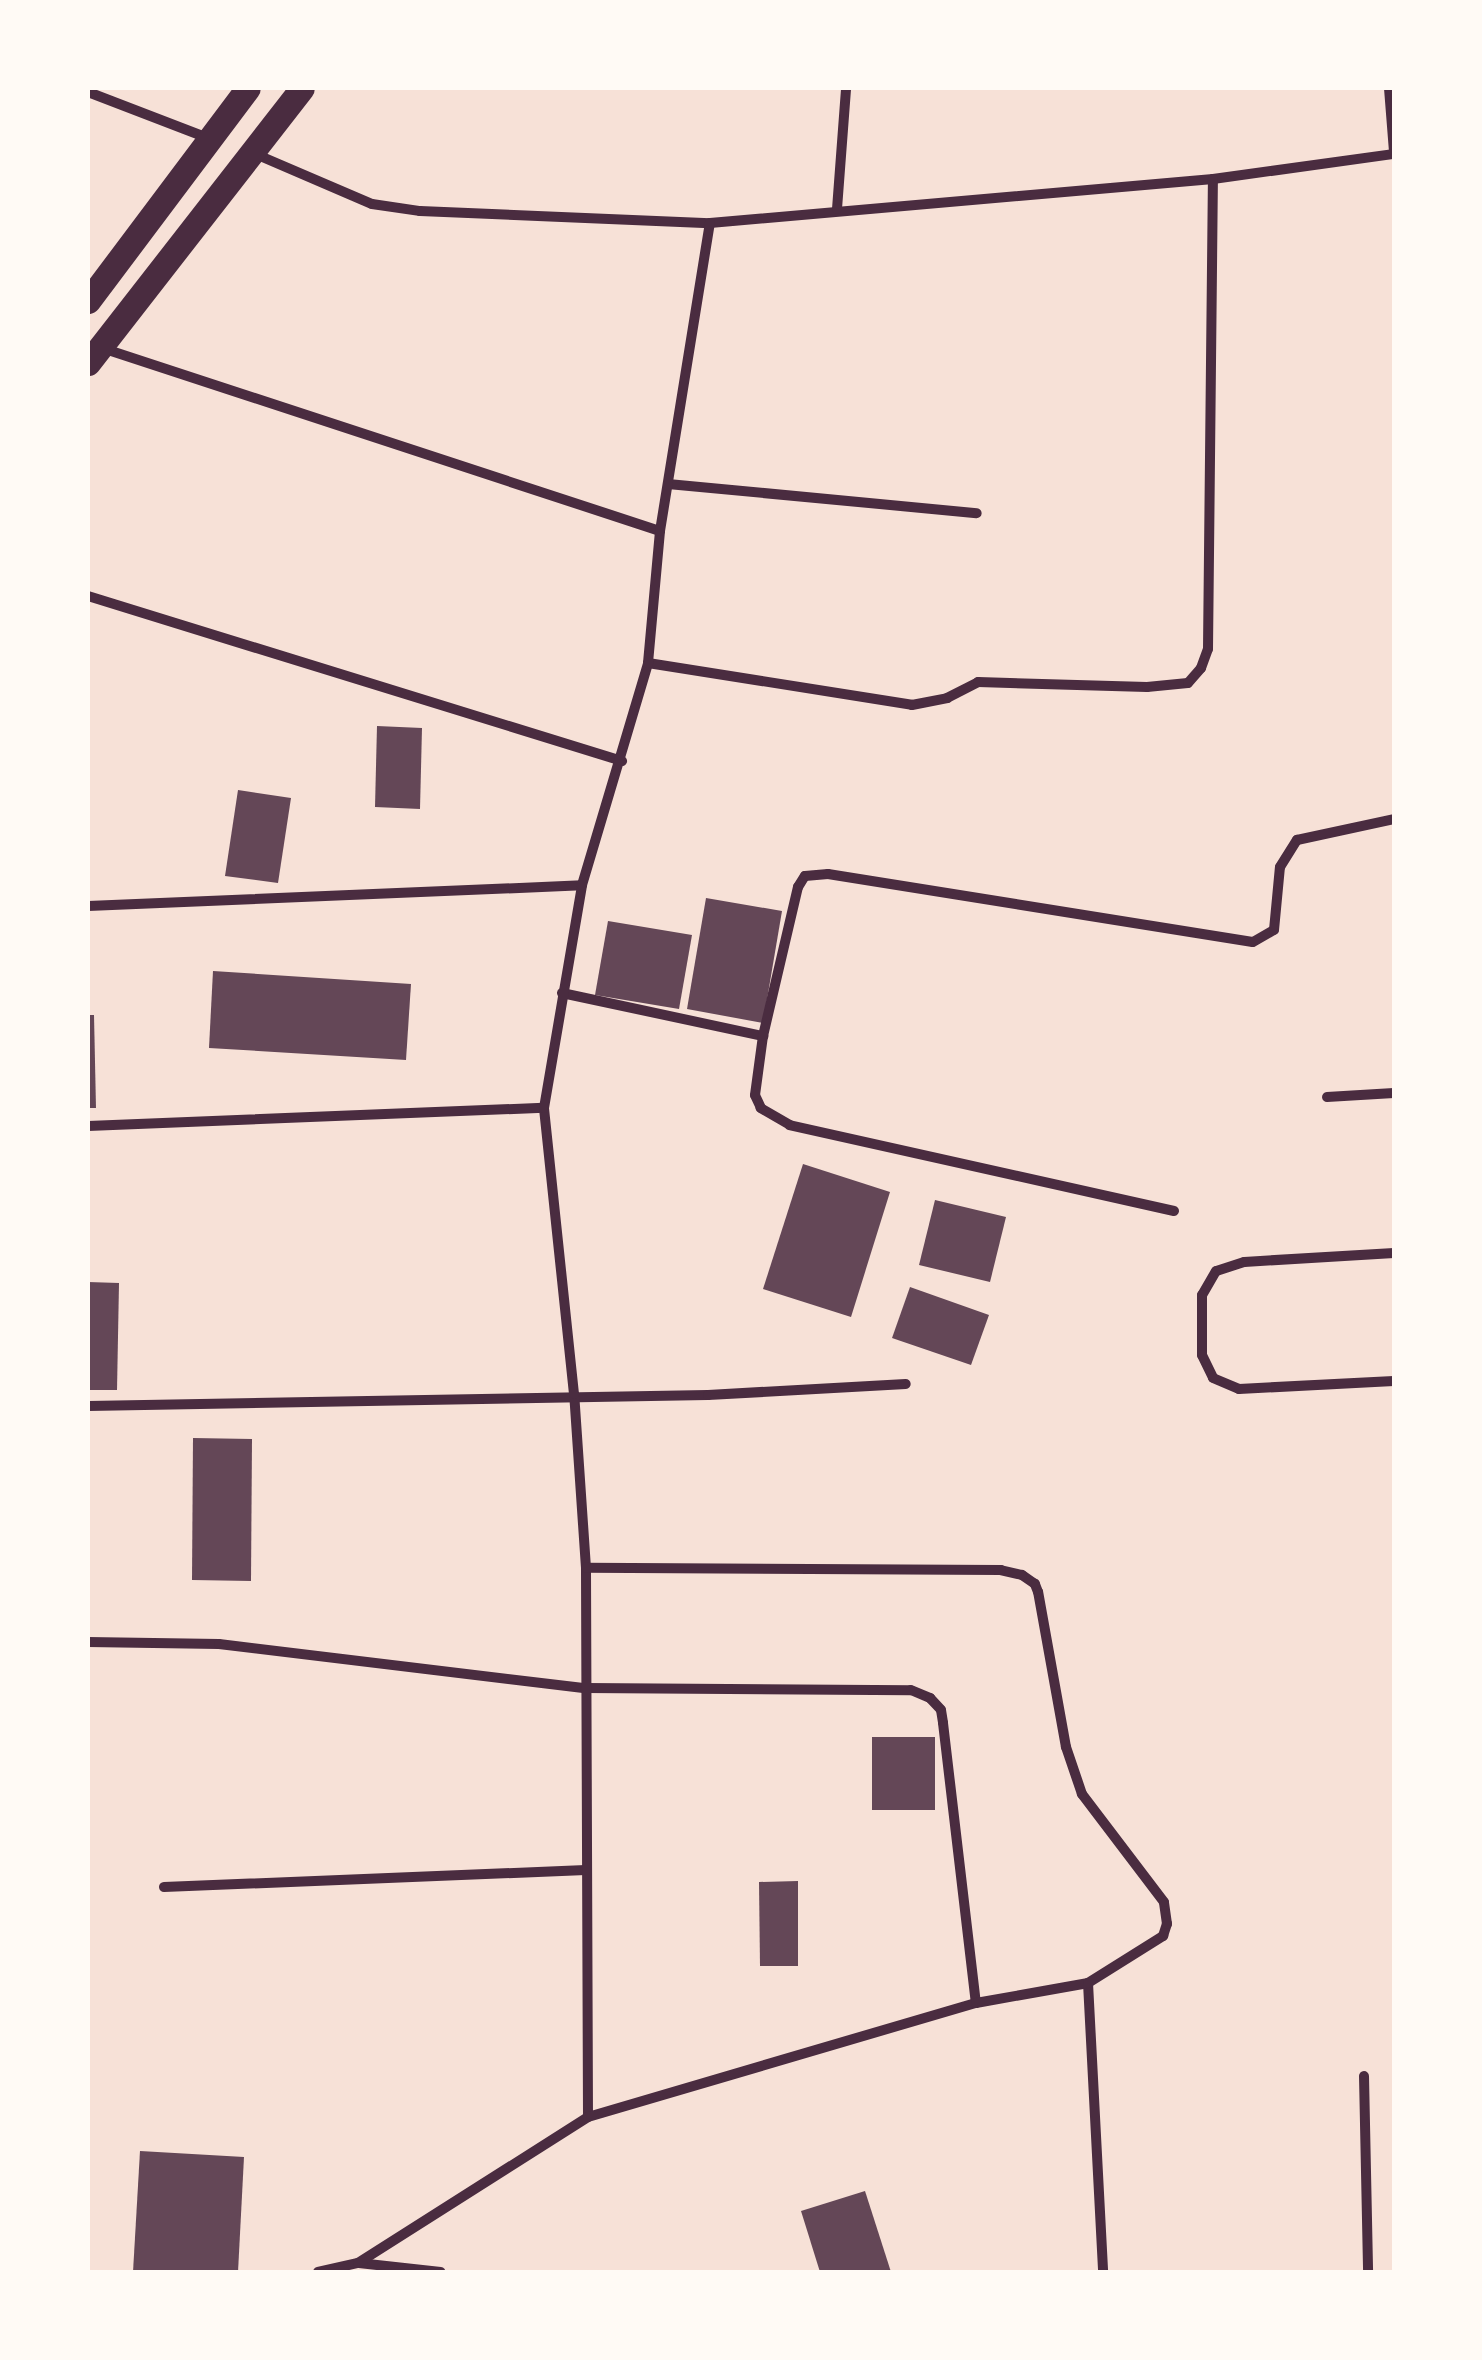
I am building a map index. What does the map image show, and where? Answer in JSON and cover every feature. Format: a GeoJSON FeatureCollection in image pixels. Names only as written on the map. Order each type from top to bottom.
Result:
{"type":"FeatureCollection","features":[{"type":"Feature","properties":{"kind":"main road"},"geometry":{"type":"LineString","coordinates":[[88,301],[248,88]]}},
{"type":"Feature","properties":{"kind":"main road"},"geometry":{"type":"LineString","coordinates":[[94,356],[302,88]]}},
{"type":"Feature","properties":{"kind":"street"},"geometry":{"type":"LineString","coordinates":[[838,209],[846,88]]}},
{"type":"Feature","properties":{"kind":"street"},"geometry":{"type":"LineString","coordinates":[[252,153],[372,204],[404,209],[710,223],[1213,179],[1394,153],[1388,88]]}},
{"type":"Feature","properties":{"kind":"street"},"geometry":{"type":"LineString","coordinates":[[88,92],[212,139]]}},
{"type":"Feature","properties":{"kind":"street"},"geometry":{"type":"LineString","coordinates":[[648,663],[912,705],[947,698],[978,682],[1188,683],[1202,668],[1208,649],[1213,179]]}},
{"type":"Feature","properties":{"kind":"street"},"geometry":{"type":"LineString","coordinates":[[588,2117],[586,1568],[574,1394],[544,1108],[582,885],[622,762],[648,663],[660,531],[710,223]]}},
{"type":"Feature","properties":{"kind":"street"},"geometry":{"type":"LineString","coordinates":[[94,356],[660,531]]}},
{"type":"Feature","properties":{"kind":"street"},"geometry":{"type":"LineString","coordinates":[[668,484],[977,513]]}},
{"type":"Feature","properties":{"kind":"street"},"geometry":{"type":"LineString","coordinates":[[88,596],[622,762]]}},
{"type":"Feature","properties":{"kind":"street"},"geometry":{"type":"LineString","coordinates":[[1174,1211],[775,1120],[761,1108],[755,1095],[763,1036],[798,887],[805,876],[828,874],[1253,942],[1274,930],[1280,867],[1286,850],[1297,840],[1394,819]]}},
{"type":"Feature","properties":{"kind":"street"},"geometry":{"type":"LineString","coordinates":[[88,906],[582,885]]}},
{"type":"Feature","properties":{"kind":"street"},"geometry":{"type":"LineString","coordinates":[[562,993],[763,1036]]}},
{"type":"Feature","properties":{"kind":"street"},"geometry":{"type":"LineString","coordinates":[[1327,1097],[1394,1093]]}},
{"type":"Feature","properties":{"kind":"street"},"geometry":{"type":"LineString","coordinates":[[88,1126],[544,1108]]}},
{"type":"Feature","properties":{"kind":"street"},"geometry":{"type":"LineString","coordinates":[[1394,1253],[1244,1262],[1216,1271],[1202,1295],[1202,1355],[1213,1378],[1239,1388],[1394,1381]]}},
{"type":"Feature","properties":{"kind":"street"},"geometry":{"type":"LineString","coordinates":[[88,1406],[708,1394],[906,1384]]}},
{"type":"Feature","properties":{"kind":"street"},"geometry":{"type":"LineString","coordinates":[[318,2272],[358,2262],[588,2117],[976,2004],[1088,1982],[1163,1936],[1167,1913],[1164,1902],[1082,1794],[1066,1747],[1035,1584],[1001,1570],[586,1568]]}},
{"type":"Feature","properties":{"kind":"street"},"geometry":{"type":"LineString","coordinates":[[88,1642],[219,1644],[584,1688],[911,1690],[930,1698],[941,1710],[976,2004]]}},
{"type":"Feature","properties":{"kind":"street"},"geometry":{"type":"LineString","coordinates":[[164,1887],[586,1870]]}},
{"type":"Feature","properties":{"kind":"street"},"geometry":{"type":"LineString","coordinates":[[1088,1982],[1103,2272]]}},
{"type":"Feature","properties":{"kind":"street"},"geometry":{"type":"LineString","coordinates":[[1364,2076],[1368,2272]]}},
{"type":"Feature","properties":{"kind":"street"},"geometry":{"type":"LineString","coordinates":[[358,2262],[441,2272]]}},
{"type":"Feature","properties":{"kind":"building"},"geometry":{"type":"Polygon","coordinates":[[[377,726],[422,728],[420,809],[375,807],[377,726]]]}},
{"type":"Feature","properties":{"kind":"building"},"geometry":{"type":"Polygon","coordinates":[[[238,790],[291,798],[278,883],[225,876],[238,790]]]}},
{"type":"Feature","properties":{"kind":"building"},"geometry":{"type":"Polygon","coordinates":[[[706,898],[782,911],[763,1023],[687,1009],[706,898]]]}},
{"type":"Feature","properties":{"kind":"building"},"geometry":{"type":"Polygon","coordinates":[[[608,921],[692,935],[679,1009],[595,995],[608,921]]]}},
{"type":"Feature","properties":{"kind":"building"},"geometry":{"type":"Polygon","coordinates":[[[213,971],[411,984],[406,1060],[209,1048],[213,971]]]}},
{"type":"Feature","properties":{"kind":"building"},"geometry":{"type":"Polygon","coordinates":[[[88,1015],[94,1015],[96,1108],[88,1108],[88,1015]]]}},
{"type":"Feature","properties":{"kind":"building"},"geometry":{"type":"Polygon","coordinates":[[[803,1164],[890,1192],[851,1317],[763,1289],[803,1164]]]}},
{"type":"Feature","properties":{"kind":"building"},"geometry":{"type":"Polygon","coordinates":[[[935,1200],[1006,1217],[990,1282],[919,1265],[935,1200]]]}},
{"type":"Feature","properties":{"kind":"building"},"geometry":{"type":"Polygon","coordinates":[[[88,1282],[119,1283],[117,1390],[88,1390],[88,1282]]]}},
{"type":"Feature","properties":{"kind":"building"},"geometry":{"type":"Polygon","coordinates":[[[910,1287],[989,1315],[971,1365],[892,1338],[910,1287]]]}},
{"type":"Feature","properties":{"kind":"building"},"geometry":{"type":"Polygon","coordinates":[[[193,1438],[252,1439],[251,1581],[192,1580],[193,1438]]]}},
{"type":"Feature","properties":{"kind":"building"},"geometry":{"type":"Polygon","coordinates":[[[872,1737],[935,1737],[935,1810],[872,1810],[872,1737]]]}},
{"type":"Feature","properties":{"kind":"building"},"geometry":{"type":"Polygon","coordinates":[[[798,1881],[798,1966],[760,1966],[759,1882],[798,1881]]]}},
{"type":"Feature","properties":{"kind":"building"},"geometry":{"type":"Polygon","coordinates":[[[140,2151],[244,2157],[238,2272],[133,2272],[140,2151]]]}},
{"type":"Feature","properties":{"kind":"building"},"geometry":{"type":"Polygon","coordinates":[[[865,2191],[891,2272],[820,2272],[801,2211],[865,2191]]]}}]}
